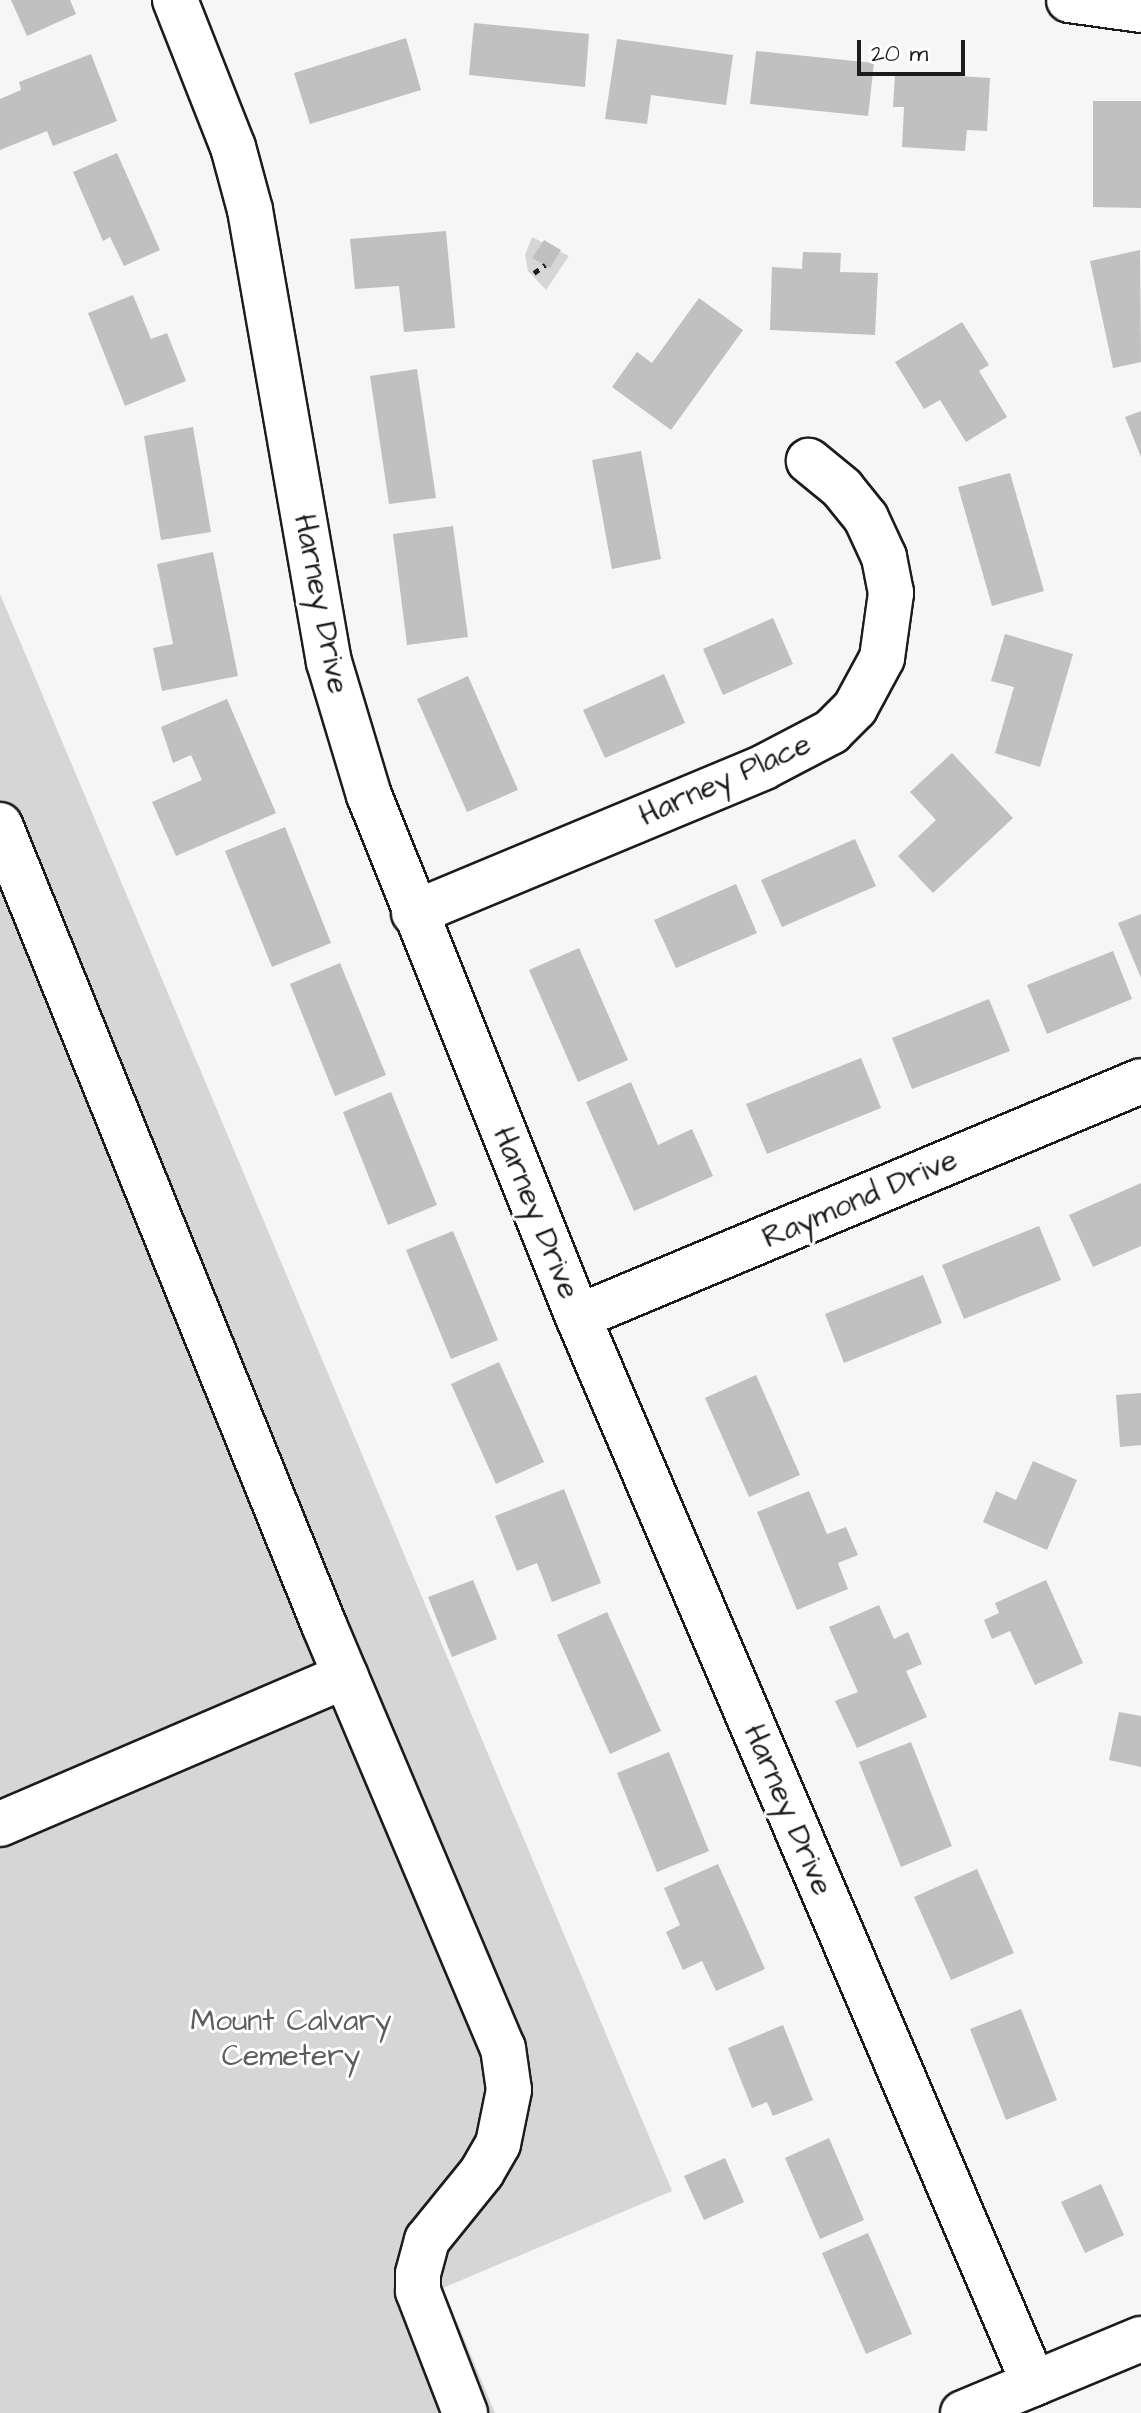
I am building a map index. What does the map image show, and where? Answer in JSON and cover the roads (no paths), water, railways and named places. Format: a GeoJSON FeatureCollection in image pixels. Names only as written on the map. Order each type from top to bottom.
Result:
{"type":"FeatureCollection","features":[{"type":"Feature","properties":{"kind":"street","name":"Harney Drive"},"geometry":{"type":"LineString","coordinates":[[176,0],[233,147],[250,210],[344,722],[414,913],[578,1317],[1034,2384]]}},
{"type":"Feature","properties":{"kind":"street"},"geometry":{"type":"LineString","coordinates":[[1069,0],[1141,10]]}},
{"type":"Feature","properties":{"kind":"street","name":"Harney Place"},"geometry":{"type":"LineString","coordinates":[[414,913],[764,767],[831,732],[855,708],[882,658],[891,593],[884,557],[866,518],[842,488],[809,461]]}},
{"type":"Feature","properties":{"kind":"street"},"geometry":{"type":"LineString","coordinates":[[0,825],[509,2071],[498,2144],[482,2172],[427,2240],[418,2274],[418,2291],[465,2413]]}},
{"type":"Feature","properties":{"kind":"street","name":"Raymond Drive"},"geometry":{"type":"LineString","coordinates":[[578,1317],[1141,1081]]}},
{"type":"Feature","properties":{"kind":"street"},"geometry":{"type":"LineString","coordinates":[[0,1824],[346,1676]]}},
{"type":"Feature","properties":{"kind":"street"},"geometry":{"type":"LineString","coordinates":[[963,2413],[1141,2339]]}},
{"type":"Feature","properties":{"kind":"park label","name":"Mount Calvary Cemetery"},"geometry":{"type":"Point","coordinates":[291,2038]}}]}
